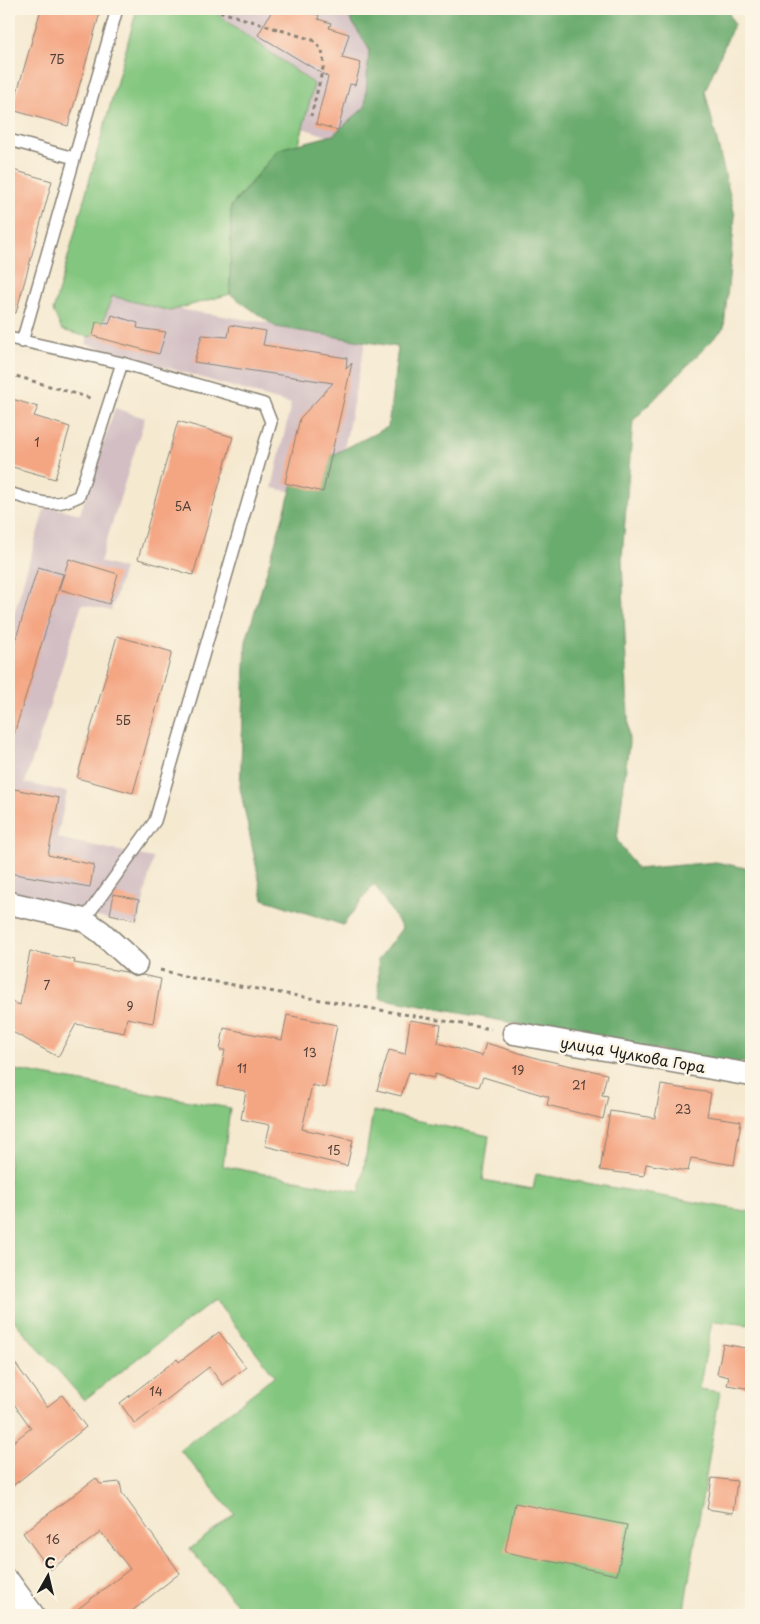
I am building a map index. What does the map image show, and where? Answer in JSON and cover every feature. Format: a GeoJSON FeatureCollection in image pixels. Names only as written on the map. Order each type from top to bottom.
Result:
{"type":"FeatureCollection","features":[{"type":"Feature","properties":{"kind":"street"},"geometry":{"type":"LineString","coordinates":[[9,903],[84,920],[101,932],[136,964]]}},
{"type":"Feature","properties":{"kind":"street","name":"улица Чулкова Гора"},"geometry":{"type":"LineString","coordinates":[[514,1033],[751,1074]]}},
{"type":"Feature","properties":{"kind":"street"},"geometry":{"type":"LineString","coordinates":[[9,1582],[33,1615]]}},
{"type":"Feature","properties":{"kind":"lane"},"geometry":{"type":"LineString","coordinates":[[22,342],[117,9]]}},
{"type":"Feature","properties":{"kind":"lane"},"geometry":{"type":"LineString","coordinates":[[9,140],[74,158]]}},
{"type":"Feature","properties":{"kind":"lane"},"geometry":{"type":"LineString","coordinates":[[9,338],[122,363],[264,404],[271,422],[155,821],[84,920]]}},
{"type":"Feature","properties":{"kind":"lane"},"geometry":{"type":"LineString","coordinates":[[9,493],[47,504],[64,504],[79,496],[122,363]]}},
{"type":"Feature","properties":{"kind":"path"},"geometry":{"type":"LineString","coordinates":[[212,9],[313,40],[322,50],[324,64],[311,116]]}},
{"type":"Feature","properties":{"kind":"path"},"geometry":{"type":"LineString","coordinates":[[9,374],[109,404]]}},
{"type":"Feature","properties":{"kind":"path"},"geometry":{"type":"LineString","coordinates":[[136,964],[193,978],[514,1033]]}},
{"type":"Feature","properties":{"kind":"shaded area"},"geometry":{"type":"Polygon","coordinates":[[[202,9],[320,9],[355,19],[376,56],[362,121],[341,140],[302,128],[314,84],[216,13],[202,9]]]}},
{"type":"Feature","properties":{"kind":"shaded area"},"geometry":{"type":"Polygon","coordinates":[[[103,284],[184,310],[366,338],[334,500],[272,488],[291,404],[86,344],[103,284]]]}},
{"type":"Feature","properties":{"kind":"shaded area"},"geometry":{"type":"Polygon","coordinates":[[[115,408],[145,418],[100,562],[124,569],[111,611],[82,604],[25,783],[67,792],[57,838],[153,858],[138,926],[9,897],[9,631],[44,510],[52,507],[80,514],[115,408]]]}},
{"type":"Feature","properties":{"kind":"green space"},"geometry":{"type":"Polygon","coordinates":[[[137,9],[202,9],[216,13],[314,84],[299,144],[279,149],[231,206],[230,294],[170,311],[112,296],[99,334],[88,337],[62,330],[53,311],[137,9]]]}},
{"type":"Feature","properties":{"kind":"green space"},"geometry":{"type":"Polygon","coordinates":[[[344,9],[727,9],[734,24],[705,91],[735,216],[724,328],[633,421],[622,558],[629,743],[617,840],[637,869],[716,862],[751,869],[751,1062],[728,1063],[379,998],[378,960],[402,928],[374,884],[343,925],[263,899],[240,788],[246,641],[296,473],[388,427],[398,347],[276,327],[230,294],[231,207],[279,149],[333,135],[365,107],[369,49],[344,9]]]}},
{"type":"Feature","properties":{"kind":"green space"},"geometry":{"type":"Polygon","coordinates":[[[9,1069],[230,1108],[223,1166],[360,1192],[373,1111],[489,1136],[483,1180],[533,1189],[536,1174],[751,1212],[751,1325],[712,1321],[699,1389],[720,1392],[683,1615],[246,1615],[190,1549],[234,1514],[180,1450],[275,1376],[215,1300],[84,1400],[9,1315],[9,1069]]]}},
{"type":"Feature","properties":{"kind":"building"},"geometry":{"type":"Polygon","coordinates":[[[41,9],[101,9],[68,126],[12,110],[41,9]]]}},
{"type":"Feature","properties":{"kind":"building"},"geometry":{"type":"Polygon","coordinates":[[[273,9],[298,9],[319,15],[318,19],[331,23],[329,28],[349,34],[342,58],[361,63],[355,85],[350,84],[338,130],[316,124],[328,77],[258,35],[273,9]]]}},
{"type":"Feature","properties":{"kind":"building"},"geometry":{"type":"Polygon","coordinates":[[[9,169],[52,181],[16,313],[9,313],[9,169]]]}},
{"type":"Feature","properties":{"kind":"building"},"geometry":{"type":"Polygon","coordinates":[[[112,315],[138,323],[137,328],[166,332],[159,354],[93,336],[96,322],[109,324],[112,315]]]}},
{"type":"Feature","properties":{"kind":"building"},"geometry":{"type":"Polygon","coordinates":[[[230,325],[266,331],[263,345],[347,358],[346,369],[352,363],[323,492],[285,483],[300,418],[333,383],[194,362],[202,335],[228,337],[230,325]]]}},
{"type":"Feature","properties":{"kind":"building"},"geometry":{"type":"Polygon","coordinates":[[[9,398],[38,407],[34,416],[70,427],[55,479],[9,466],[9,398]]]}},
{"type":"Feature","properties":{"kind":"building"},"geometry":{"type":"Polygon","coordinates":[[[178,421],[233,437],[193,575],[138,559],[178,421]]]}},
{"type":"Feature","properties":{"kind":"building"},"geometry":{"type":"Polygon","coordinates":[[[69,559],[118,574],[109,604],[59,589],[69,559]]]}},
{"type":"Feature","properties":{"kind":"building"},"geometry":{"type":"Polygon","coordinates":[[[38,567],[63,574],[14,734],[9,733],[9,661],[38,567]]]}},
{"type":"Feature","properties":{"kind":"building"},"geometry":{"type":"Polygon","coordinates":[[[117,636],[172,652],[133,793],[77,778],[117,636]]]}},
{"type":"Feature","properties":{"kind":"building"},"geometry":{"type":"Polygon","coordinates":[[[9,788],[59,798],[48,855],[94,865],[90,887],[9,873],[9,788]]]}},
{"type":"Feature","properties":{"kind":"building"},"geometry":{"type":"Polygon","coordinates":[[[114,894],[139,900],[135,920],[110,914],[114,894]]]}},
{"type":"Feature","properties":{"kind":"building"},"geometry":{"type":"Polygon","coordinates":[[[30,951],[75,960],[74,963],[126,972],[134,977],[142,975],[161,979],[153,1023],[127,1018],[124,1033],[76,1024],[58,1057],[9,1030],[9,1001],[20,1005],[30,951]]]}},
{"type":"Feature","properties":{"kind":"building"},"geometry":{"type":"Polygon","coordinates":[[[287,1015],[337,1025],[325,1088],[312,1085],[302,1129],[353,1140],[347,1166],[265,1146],[270,1125],[241,1119],[246,1091],[218,1086],[225,1050],[220,1050],[224,1028],[282,1040],[287,1015]]]}},
{"type":"Feature","properties":{"kind":"building"},"geometry":{"type":"Polygon","coordinates":[[[410,1020],[441,1025],[438,1043],[482,1056],[486,1043],[540,1059],[607,1074],[602,1095],[608,1096],[603,1119],[547,1105],[549,1097],[483,1077],[479,1087],[435,1074],[434,1078],[409,1072],[401,1096],[377,1090],[389,1050],[405,1054],[410,1020]]]}},
{"type":"Feature","properties":{"kind":"building"},"geometry":{"type":"Polygon","coordinates":[[[661,1085],[711,1093],[707,1116],[741,1121],[734,1165],[691,1158],[688,1171],[646,1164],[644,1176],[600,1170],[610,1111],[655,1118],[661,1085]]]}},
{"type":"Feature","properties":{"kind":"building"},"geometry":{"type":"Polygon","coordinates":[[[219,1332],[246,1367],[223,1385],[209,1367],[135,1424],[120,1403],[177,1359],[179,1362],[219,1332]]]}},
{"type":"Feature","properties":{"kind":"building"},"geometry":{"type":"Polygon","coordinates":[[[723,1344],[751,1349],[751,1389],[727,1385],[729,1377],[717,1374],[723,1344]]]}},
{"type":"Feature","properties":{"kind":"building"},"geometry":{"type":"Polygon","coordinates":[[[9,1355],[47,1407],[62,1395],[86,1427],[9,1489],[9,1445],[31,1428],[9,1397],[9,1355]]]}},
{"type":"Feature","properties":{"kind":"building"},"geometry":{"type":"Polygon","coordinates":[[[96,1478],[100,1484],[120,1482],[122,1493],[180,1573],[127,1615],[70,1615],[130,1569],[101,1532],[50,1570],[23,1533],[96,1478]]]}},
{"type":"Feature","properties":{"kind":"building"},"geometry":{"type":"Polygon","coordinates":[[[712,1478],[737,1481],[733,1513],[707,1509],[712,1478]]]}},
{"type":"Feature","properties":{"kind":"building"},"geometry":{"type":"Polygon","coordinates":[[[515,1503],[627,1525],[617,1575],[505,1552],[515,1503]]]}}]}
